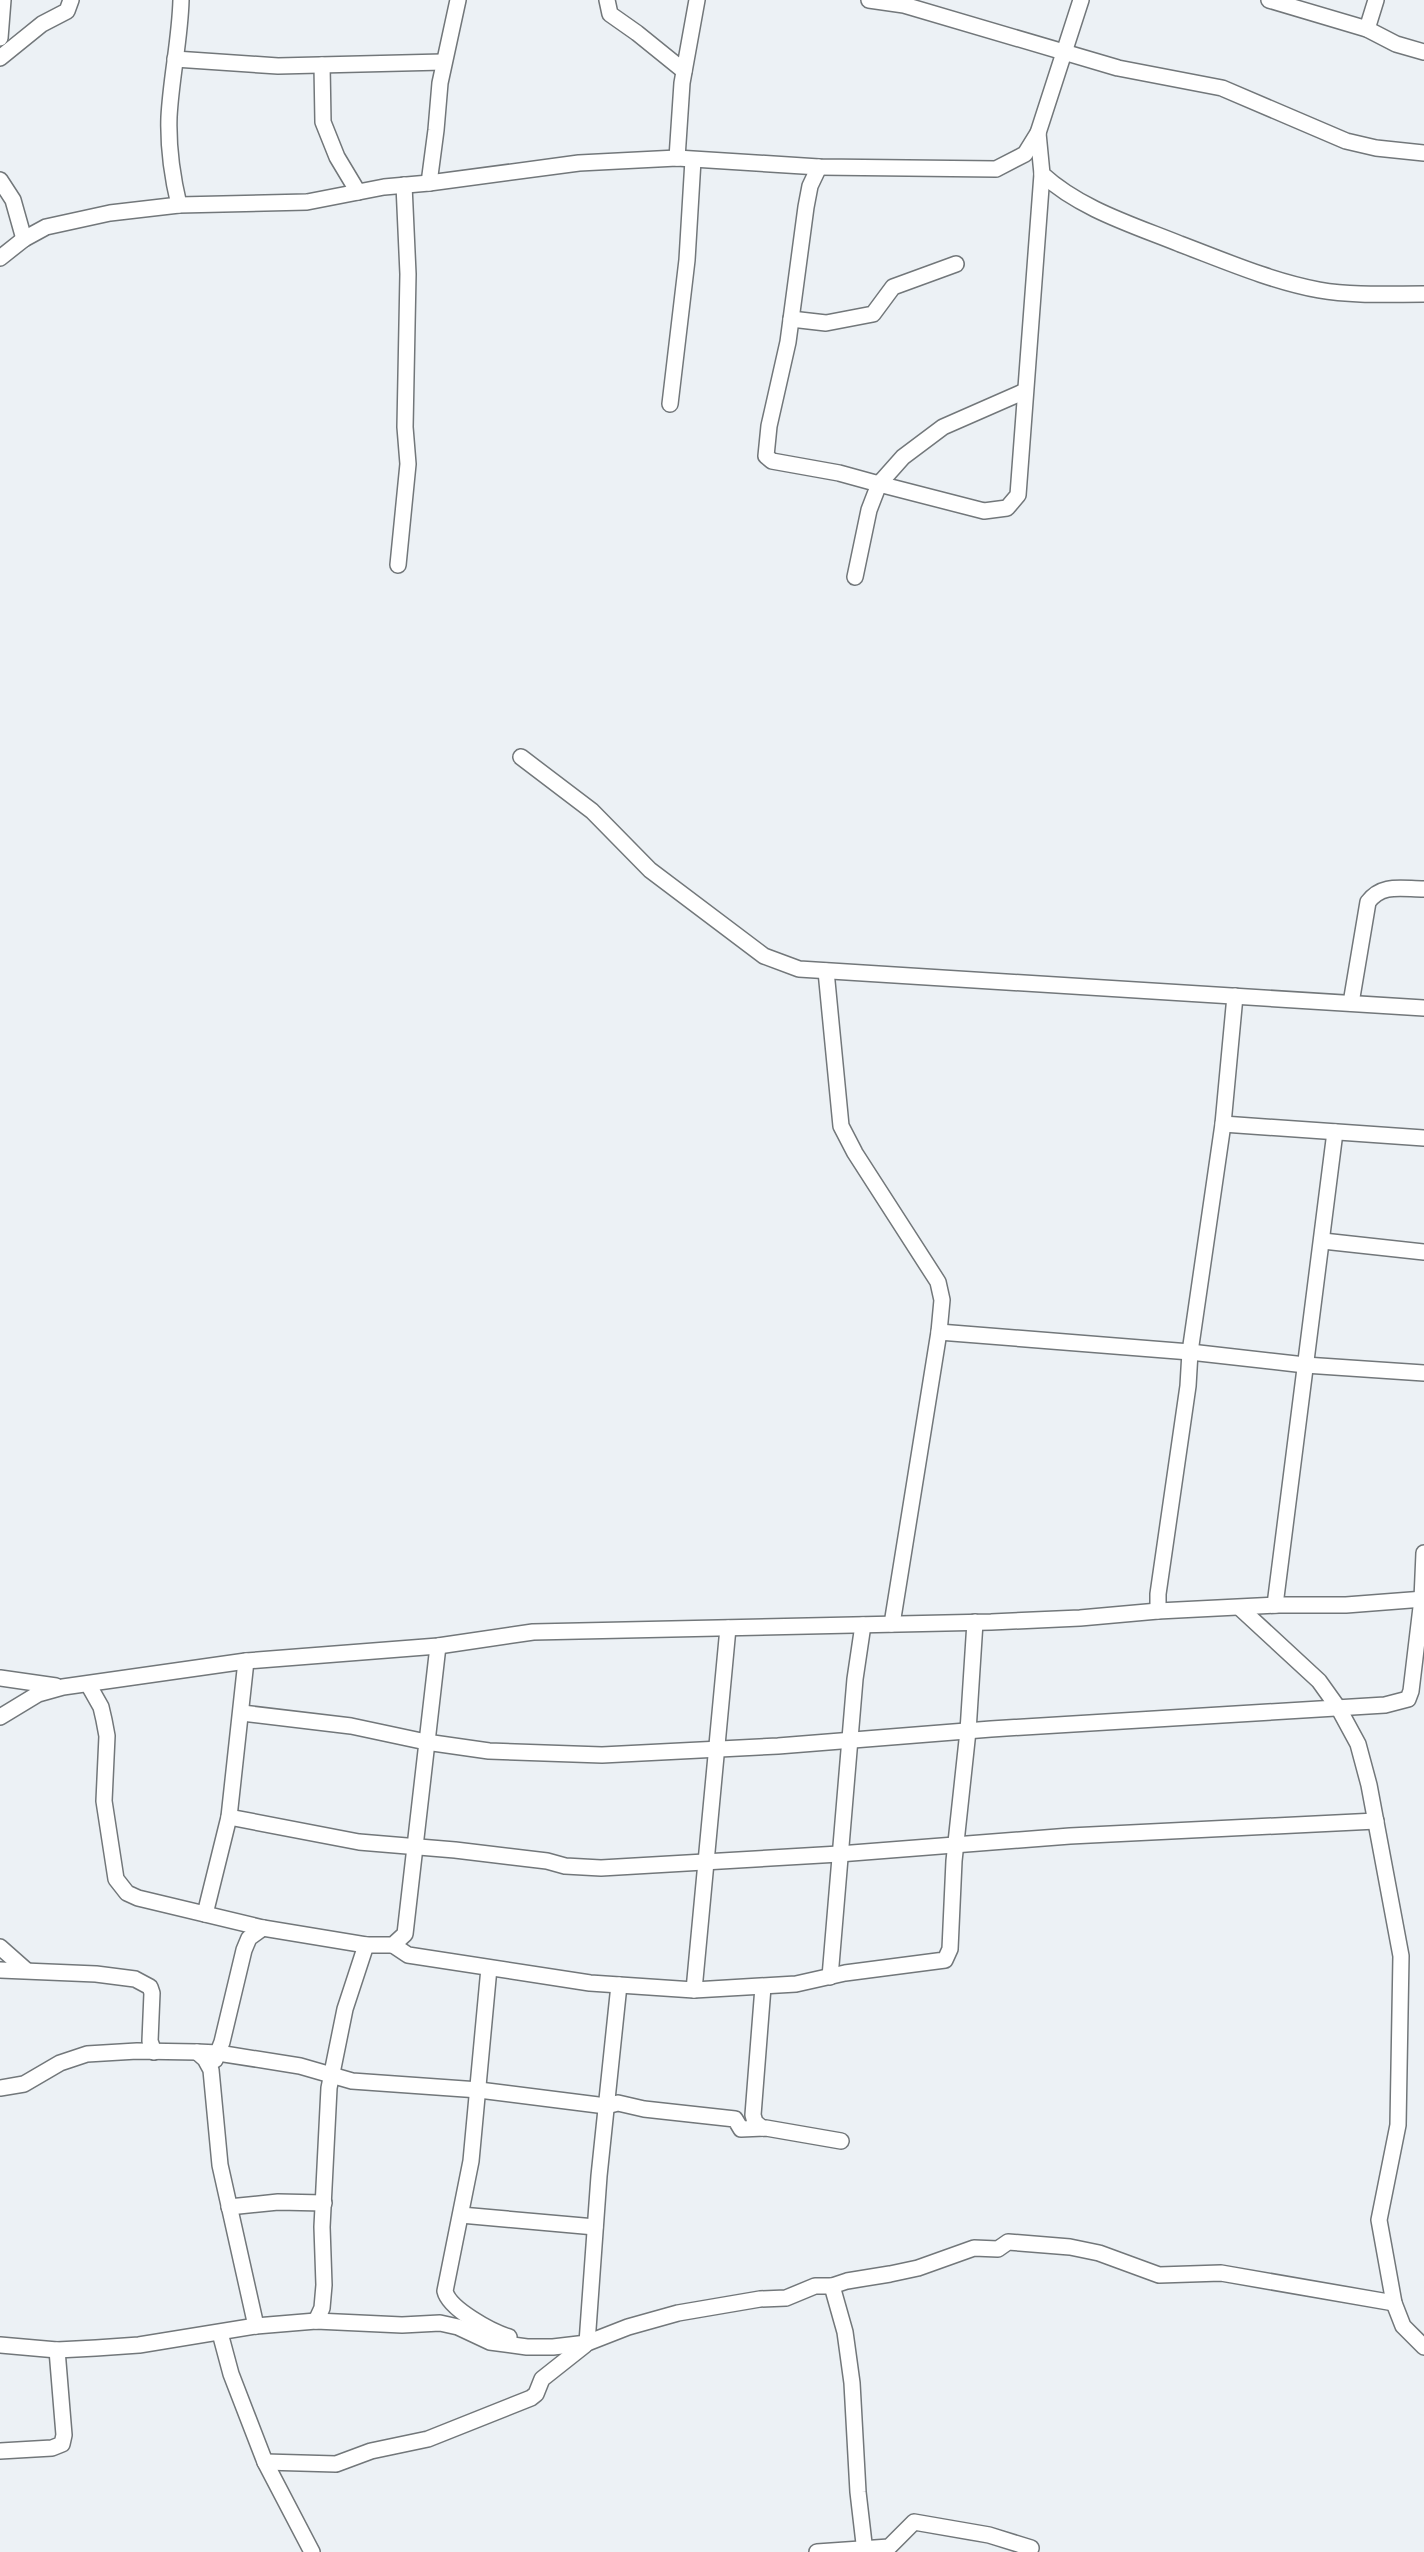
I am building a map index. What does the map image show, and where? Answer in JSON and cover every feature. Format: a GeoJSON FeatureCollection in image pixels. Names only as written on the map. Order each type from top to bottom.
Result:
{"type":"FeatureCollection","features":[{"type":"Feature","properties":{"kind":"street"},"geometry":{"type":"LineString","coordinates":[[0,38],[3,0]]}},
{"type":"Feature","properties":{"kind":"street"},"geometry":{"type":"LineString","coordinates":[[0,58],[42,24],[68,11],[71,0]]}},
{"type":"Feature","properties":{"kind":"street"},"geometry":{"type":"LineString","coordinates":[[179,205],[170,149],[170,116],[180,30],[181,0]]}},
{"type":"Feature","properties":{"kind":"street"},"geometry":{"type":"LineString","coordinates":[[429,183],[443,62],[458,0]]}},
{"type":"Feature","properties":{"kind":"street"},"geometry":{"type":"LineString","coordinates":[[607,0],[610,14],[684,71]]}},
{"type":"Feature","properties":{"kind":"street"},"geometry":{"type":"LineString","coordinates":[[677,158],[684,71],[697,0]]}},
{"type":"Feature","properties":{"kind":"street"},"geometry":{"type":"LineString","coordinates":[[869,0],[904,5],[1118,68],[1222,88],[1346,141],[1376,148],[1424,153]]}},
{"type":"Feature","properties":{"kind":"street"},"geometry":{"type":"LineString","coordinates":[[0,258],[24,239],[46,227],[75,220],[179,205],[307,202],[404,185],[579,162],[677,158],[819,167],[996,169],[1025,154],[1038,133],[1082,0]]}},
{"type":"Feature","properties":{"kind":"street"},"geometry":{"type":"LineString","coordinates":[[1269,0],[1367,28],[1396,44],[1424,52]]}},
{"type":"Feature","properties":{"kind":"street"},"geometry":{"type":"LineString","coordinates":[[1367,28],[1376,0]]}},
{"type":"Feature","properties":{"kind":"street"},"geometry":{"type":"LineString","coordinates":[[175,59],[278,66],[443,62]]}},
{"type":"Feature","properties":{"kind":"street"},"geometry":{"type":"LineString","coordinates":[[322,64],[323,122],[337,157],[358,192]]}},
{"type":"Feature","properties":{"kind":"street"},"geometry":{"type":"LineString","coordinates":[[819,167],[810,186],[806,207],[791,319],[769,426],[766,456],[772,461],[839,473],[984,511],[1007,508],[1018,495],[1042,174],[1038,133]]}},
{"type":"Feature","properties":{"kind":"street"},"geometry":{"type":"LineString","coordinates":[[670,404],[687,260],[693,159]]}},
{"type":"Feature","properties":{"kind":"street"},"geometry":{"type":"LineString","coordinates":[[1042,174],[1076,199],[1125,222],[1220,260],[1272,277],[1320,290],[1359,294],[1424,294]]}},
{"type":"Feature","properties":{"kind":"street"},"geometry":{"type":"LineString","coordinates":[[0,180],[13,200],[24,239]]}},
{"type":"Feature","properties":{"kind":"street"},"geometry":{"type":"LineString","coordinates":[[398,565],[408,464],[405,427],[408,274],[404,185]]}},
{"type":"Feature","properties":{"kind":"street"},"geometry":{"type":"LineString","coordinates":[[791,319],[826,322],[873,314],[893,287],[956,264]]}},
{"type":"Feature","properties":{"kind":"street"},"geometry":{"type":"LineString","coordinates":[[855,577],[869,510],[879,484],[903,457],[943,427],[1024,391]]}},
{"type":"Feature","properties":{"kind":"street"},"geometry":{"type":"LineString","coordinates":[[521,757],[592,811],[650,870],[764,956],[799,969],[1424,1008]]}},
{"type":"Feature","properties":{"kind":"street"},"geometry":{"type":"LineString","coordinates":[[1351,1003],[1368,902],[1375,893],[1383,889],[1424,889]]}},
{"type":"Feature","properties":{"kind":"street"},"geometry":{"type":"LineString","coordinates":[[826,971],[842,1126],[846,1138],[931,1267],[938,1282],[942,1300],[939,1332],[892,1624]]}},
{"type":"Feature","properties":{"kind":"street"},"geometry":{"type":"LineString","coordinates":[[1158,1611],[1158,1594],[1188,1386],[1190,1352],[1223,1124],[1235,996]]}},
{"type":"Feature","properties":{"kind":"street"},"geometry":{"type":"LineString","coordinates":[[1223,1124],[1424,1138]]}},
{"type":"Feature","properties":{"kind":"street"},"geometry":{"type":"LineString","coordinates":[[1275,1605],[1323,1241],[1335,1132]]}},
{"type":"Feature","properties":{"kind":"street"},"geometry":{"type":"LineString","coordinates":[[1323,1241],[1424,1252]]}},
{"type":"Feature","properties":{"kind":"street"},"geometry":{"type":"LineString","coordinates":[[939,1332],[1190,1352],[1305,1365],[1424,1373]]}},
{"type":"Feature","properties":{"kind":"street"},"geometry":{"type":"LineString","coordinates":[[242,1713],[351,1726],[426,1742],[489,1751],[602,1755],[1385,1705],[1408,1699],[1423,1599],[1424,1553]]}},
{"type":"Feature","properties":{"kind":"street"},"geometry":{"type":"LineString","coordinates":[[0,1717],[38,1694],[63,1687],[246,1661],[438,1646],[533,1632],[975,1622],[1080,1618],[1275,1605],[1346,1605],[1423,1599]]}},
{"type":"Feature","properties":{"kind":"street"},"geometry":{"type":"LineString","coordinates":[[1241,1608],[1319,1682],[1339,1709],[1358,1744],[1377,1821],[1401,1956],[1398,2125],[1379,2220],[1394,2304],[1403,2326],[1424,2347]]}},
{"type":"Feature","properties":{"kind":"street"},"geometry":{"type":"LineString","coordinates":[[88,1684],[101,1707],[106,1728],[104,1801],[116,1879],[120,1888],[127,1893],[263,1928],[366,1945],[393,1945],[408,1955],[590,1983],[694,1990],[763,1987],[796,1984],[947,1959],[950,1949],[956,1846],[968,1731],[975,1622]]}},
{"type":"Feature","properties":{"kind":"street"},"geometry":{"type":"LineString","coordinates":[[830,1977],[839,1854],[852,1739],[855,1679],[863,1625]]}},
{"type":"Feature","properties":{"kind":"street"},"geometry":{"type":"LineString","coordinates":[[694,1990],[728,1628]]}},
{"type":"Feature","properties":{"kind":"street"},"geometry":{"type":"LineString","coordinates":[[393,1945],[405,1934],[438,1646]]}},
{"type":"Feature","properties":{"kind":"street"},"geometry":{"type":"LineString","coordinates":[[205,1914],[229,1817],[246,1661]]}},
{"type":"Feature","properties":{"kind":"street"},"geometry":{"type":"LineString","coordinates":[[0,1678],[63,1687]]}},
{"type":"Feature","properties":{"kind":"street"},"geometry":{"type":"LineString","coordinates":[[229,1817],[359,1842],[455,1850],[579,1867],[705,1863],[1070,1836],[1377,1821]]}},
{"type":"Feature","properties":{"kind":"street"},"geometry":{"type":"LineString","coordinates":[[211,2070],[218,2053],[244,1950],[249,1938],[263,1928]]}},
{"type":"Feature","properties":{"kind":"street"},"geometry":{"type":"LineString","coordinates":[[316,2321],[323,2300],[326,2112],[331,2074],[351,1986],[366,1945]]}},
{"type":"Feature","properties":{"kind":"street"},"geometry":{"type":"LineString","coordinates":[[0,1947],[26,1970]]}},
{"type":"Feature","properties":{"kind":"street"},"geometry":{"type":"LineString","coordinates":[[489,1968],[471,2161],[445,2286],[446,2296],[481,2325],[498,2334],[539,2342],[578,2336],[587,2343]]}},
{"type":"Feature","properties":{"kind":"street"},"geometry":{"type":"LineString","coordinates":[[0,1970],[96,1974],[142,1982],[150,1987],[152,1993],[150,2041],[154,2052]]}},
{"type":"Feature","properties":{"kind":"street"},"geometry":{"type":"LineString","coordinates":[[587,2343],[595,2227],[619,1985]]}},
{"type":"Feature","properties":{"kind":"street"},"geometry":{"type":"LineString","coordinates":[[762,2128],[755,2122],[753,2115],[763,1987]]}},
{"type":"Feature","properties":{"kind":"street"},"geometry":{"type":"LineString","coordinates":[[197,2052],[205,2059],[211,2070],[214,2125],[229,2207],[256,2326]]}},
{"type":"Feature","properties":{"kind":"street"},"geometry":{"type":"LineString","coordinates":[[0,2088],[24,2084],[60,2063],[87,2054],[218,2053],[300,2066],[352,2080],[479,2090],[606,2106],[618,2103],[644,2109],[735,2119],[741,2129],[762,2128],[841,2141]]}},
{"type":"Feature","properties":{"kind":"street"},"geometry":{"type":"LineString","coordinates":[[229,2207],[279,2202],[324,2203]]}},
{"type":"Feature","properties":{"kind":"street"},"geometry":{"type":"LineString","coordinates":[[461,2215],[595,2227]]}},
{"type":"Feature","properties":{"kind":"street"},"geometry":{"type":"LineString","coordinates":[[265,2463],[336,2464],[371,2451],[428,2439],[531,2398],[536,2394],[542,2379],[587,2343],[628,2327],[678,2313],[759,2299],[786,2298],[815,2286],[832,2286],[847,2281],[918,2268],[974,2248],[998,2249],[1008,2242],[1070,2247],[1099,2253],[1159,2275],[1221,2273],[1394,2304]]}},
{"type":"Feature","properties":{"kind":"street"},"geometry":{"type":"LineString","coordinates":[[832,2286],[845,2332],[852,2383],[855,2457],[865,2551]]}},
{"type":"Feature","properties":{"kind":"street"},"geometry":{"type":"LineString","coordinates":[[0,2345],[57,2350],[139,2344],[256,2326],[316,2321],[402,2325],[432,2322],[451,2324],[490,2342],[527,2347],[587,2343]]}},
{"type":"Feature","properties":{"kind":"street"},"geometry":{"type":"LineString","coordinates":[[220,2333],[231,2374],[265,2463],[312,2552]]}},
{"type":"Feature","properties":{"kind":"street"},"geometry":{"type":"LineString","coordinates":[[0,2451],[52,2448],[62,2444],[63,2424],[57,2350]]}},
{"type":"Feature","properties":{"kind":"street"},"geometry":{"type":"LineString","coordinates":[[817,2552],[865,2551],[890,2547],[914,2522],[989,2535],[1031,2548]]}}]}
